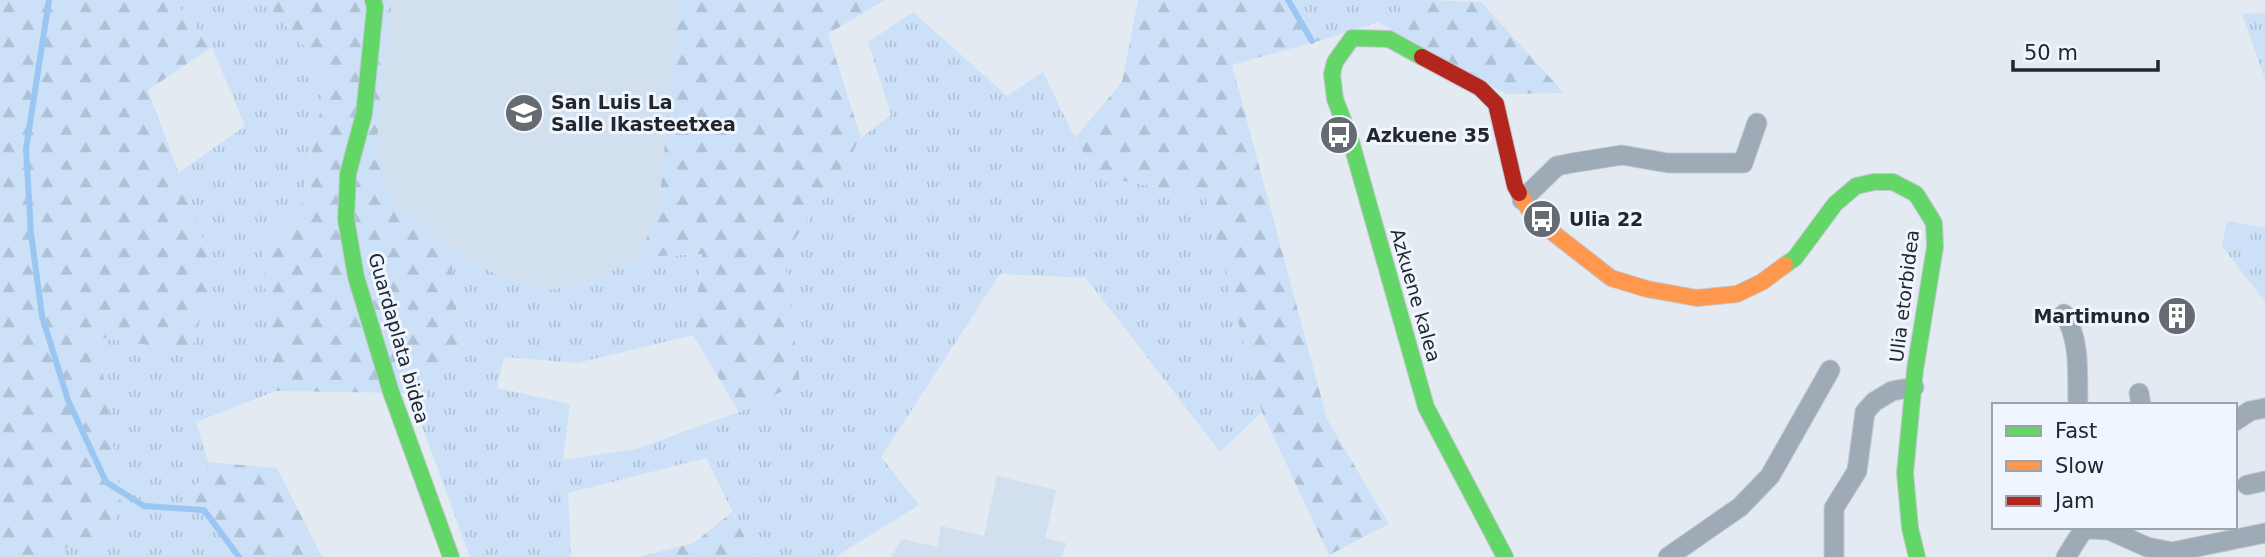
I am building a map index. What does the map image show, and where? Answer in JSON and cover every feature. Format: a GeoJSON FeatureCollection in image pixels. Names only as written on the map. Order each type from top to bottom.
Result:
{"type":"FeatureCollection","features":[{"type":"Feature","properties":{"kind":"street","name":"Guardaplata bidea"},"geometry":{"type":"LineString","coordinates":[[373,0],[375,7],[371,61],[364,114],[348,174],[346,219],[356,277],[391,392],[451,557]]}},
{"type":"Feature","properties":{"kind":"street","name":"Ulia etorbidea"},"geometry":{"type":"LineString","coordinates":[[1352,38],[1389,39],[1480,89],[1496,104],[1515,186],[1534,218],[1611,278],[1647,289],[1697,298],[1737,294],[1762,282],[1795,258],[1835,204],[1856,186],[1893,182],[1916,194],[1934,223],[1935,247],[1914,387],[1905,473],[1910,528],[1917,557]]}},
{"type":"Feature","properties":{"kind":"street","name":"Azkuene kalea"},"geometry":{"type":"LineString","coordinates":[[1352,38],[1335,58],[1330,79],[1350,138],[1426,407],[1506,557]]}},
{"type":"Feature","properties":{"kind":"street"},"geometry":{"type":"LineString","coordinates":[[1522,200],[1558,166],[1572,163],[1622,155],[1668,163],[1743,163],[1757,123]]}},
{"type":"Feature","properties":{"kind":"street"},"geometry":{"type":"LineString","coordinates":[[2064,314],[2072,327],[2076,346],[2078,403]]}},
{"type":"Feature","properties":{"kind":"street"},"geometry":{"type":"LineString","coordinates":[[1668,557],[1732,523],[1740,508],[1770,476],[1830,370]]}},
{"type":"Feature","properties":{"kind":"street"},"geometry":{"type":"LineString","coordinates":[[1834,557],[1833,508],[1857,471],[1865,412],[1874,402],[1892,391],[1914,387]]}},
{"type":"Feature","properties":{"kind":"street"},"geometry":{"type":"LineString","coordinates":[[2237,420],[2250,411],[2265,408]]}},
{"type":"Feature","properties":{"kind":"street"},"geometry":{"type":"LineString","coordinates":[[2066,557],[2091,529]]}},
{"type":"Feature","properties":{"kind":"street"},"geometry":{"type":"LineString","coordinates":[[2100,529],[2109,530],[2147,547],[2172,552],[2265,533]]}},
{"type":"Feature","properties":{"kind":"shaded area","name":"San Luis La Salle Ikasteetxea"},"geometry":{"type":"Polygon","coordinates":[[[392,0],[679,0],[658,215],[637,257],[593,282],[549,290],[502,278],[450,247],[392,200],[376,155],[392,0]]]}},
{"type":"Feature","properties":{"kind":"shaded area"},"geometry":{"type":"Polygon","coordinates":[[[997,476],[1056,490],[1045,538],[1066,543],[1062,557],[891,557],[902,539],[937,547],[941,526],[984,536],[997,476]]]}},
{"type":"Feature","properties":{"kind":"green space"},"geometry":{"type":"Polygon","coordinates":[[[0,0],[173,0],[212,47],[148,90],[214,269],[191,352],[98,337],[122,511],[96,541],[25,557],[0,557],[0,0]]]}},
{"type":"Feature","properties":{"kind":"green space"},"geometry":{"type":"Polygon","coordinates":[[[173,0],[263,0],[328,72],[301,206],[262,245],[276,391],[196,422],[208,462],[190,501],[222,531],[230,557],[25,557],[96,541],[122,511],[98,336],[214,269],[178,173],[245,126],[212,47],[173,0]]]}},
{"type":"Feature","properties":{"kind":"green space"},"geometry":{"type":"Polygon","coordinates":[[[263,0],[392,0],[376,155],[392,200],[450,247],[460,344],[410,393],[276,391],[261,245],[301,206],[328,73],[263,0]]]}},
{"type":"Feature","properties":{"kind":"green space"},"geometry":{"type":"Polygon","coordinates":[[[679,0],[885,0],[828,34],[861,138],[784,256],[800,383],[739,412],[693,335],[702,254],[637,257],[658,215],[679,0]]]}},
{"type":"Feature","properties":{"kind":"green space"},"geometry":{"type":"Polygon","coordinates":[[[1138,0],[1298,0],[1325,39],[1232,65],[1327,419],[1389,524],[1329,555],[1262,412],[1205,196],[1097,176],[1075,138],[1122,82],[1138,0]]]}},
{"type":"Feature","properties":{"kind":"green space"},"geometry":{"type":"Polygon","coordinates":[[[1298,0],[1427,0],[1378,22],[1325,39],[1298,0]]]}},
{"type":"Feature","properties":{"kind":"green space"},"geometry":{"type":"Polygon","coordinates":[[[1427,0],[1481,2],[1564,93],[1506,94],[1378,22],[1427,0]]]}},
{"type":"Feature","properties":{"kind":"green space"},"geometry":{"type":"Polygon","coordinates":[[[913,12],[1007,96],[1043,72],[1097,176],[1205,196],[1262,412],[1220,452],[1086,278],[1000,274],[881,457],[919,505],[835,557],[755,557],[706,458],[568,493],[571,557],[470,557],[410,393],[460,344],[450,247],[502,278],[549,290],[593,282],[637,257],[702,254],[693,335],[577,363],[504,357],[497,388],[570,404],[563,460],[636,449],[739,412],[800,383],[784,256],[861,138],[891,115],[868,42],[913,12]]]}},
{"type":"Feature","properties":{"kind":"green space"},"geometry":{"type":"Polygon","coordinates":[[[2265,13],[2265,79],[2242,14],[2265,13]]]}},
{"type":"Feature","properties":{"kind":"green space"},"geometry":{"type":"Polygon","coordinates":[[[2227,221],[2265,228],[2265,302],[2222,246],[2227,221]]]}},
{"type":"Feature","properties":{"kind":"green space"},"geometry":{"type":"Polygon","coordinates":[[[208,462],[277,468],[322,557],[230,557],[222,531],[190,501],[208,462]]]}},
{"type":"Feature","properties":{"kind":"green space"},"geometry":{"type":"Polygon","coordinates":[[[732,512],[755,557],[638,557],[694,543],[732,512]]]}},
{"type":"Feature","properties":{"kind":"waterway"},"geometry":{"type":"LineString","coordinates":[[49,0],[26,149],[31,233],[42,316],[68,400],[106,482],[144,506],[204,510],[239,557]]}},
{"type":"Feature","properties":{"kind":"waterway"},"geometry":{"type":"LineString","coordinates":[[1288,0],[1312,41]]}},
{"type":"Feature","properties":{"kind":"traffic: fast"},"geometry":{"type":"LineString","coordinates":[[373,0],[375,7],[364,114],[348,174],[346,219],[356,277],[391,392],[451,557]]}},
{"type":"Feature","properties":{"kind":"traffic: fast"},"geometry":{"type":"LineString","coordinates":[[1422,57],[1389,39],[1352,38],[1335,62],[1332,74],[1335,99],[1350,138],[1426,407],[1505,557]]}},
{"type":"Feature","properties":{"kind":"traffic: fast"},"geometry":{"type":"LineString","coordinates":[[1785,265],[1795,258],[1835,204],[1856,186],[1893,182],[1916,194],[1934,223],[1935,247],[1915,370],[1905,473],[1910,528],[1917,557]]}},
{"type":"Feature","properties":{"kind":"traffic: slow"},"geometry":{"type":"LineString","coordinates":[[1519,193],[1534,218],[1611,278],[1647,289],[1697,298],[1737,294],[1762,282],[1785,265]]}},
{"type":"Feature","properties":{"kind":"traffic: jam"},"geometry":{"type":"LineString","coordinates":[[1422,57],[1480,88],[1496,104],[1515,186],[1519,193]]}},
{"type":"Feature","properties":{"kind":"place","name":"San Luis La Salle Ikasteetxea"},"geometry":{"type":"Point","coordinates":[524,113]}},
{"type":"Feature","properties":{"kind":"place","name":"Azkuene 35"},"geometry":{"type":"Point","coordinates":[1339,135]}},
{"type":"Feature","properties":{"kind":"place","name":"Ulia 22"},"geometry":{"type":"Point","coordinates":[1542,219]}},
{"type":"Feature","properties":{"kind":"place","name":"Martimuno"},"geometry":{"type":"Point","coordinates":[2177,316]}}]}
